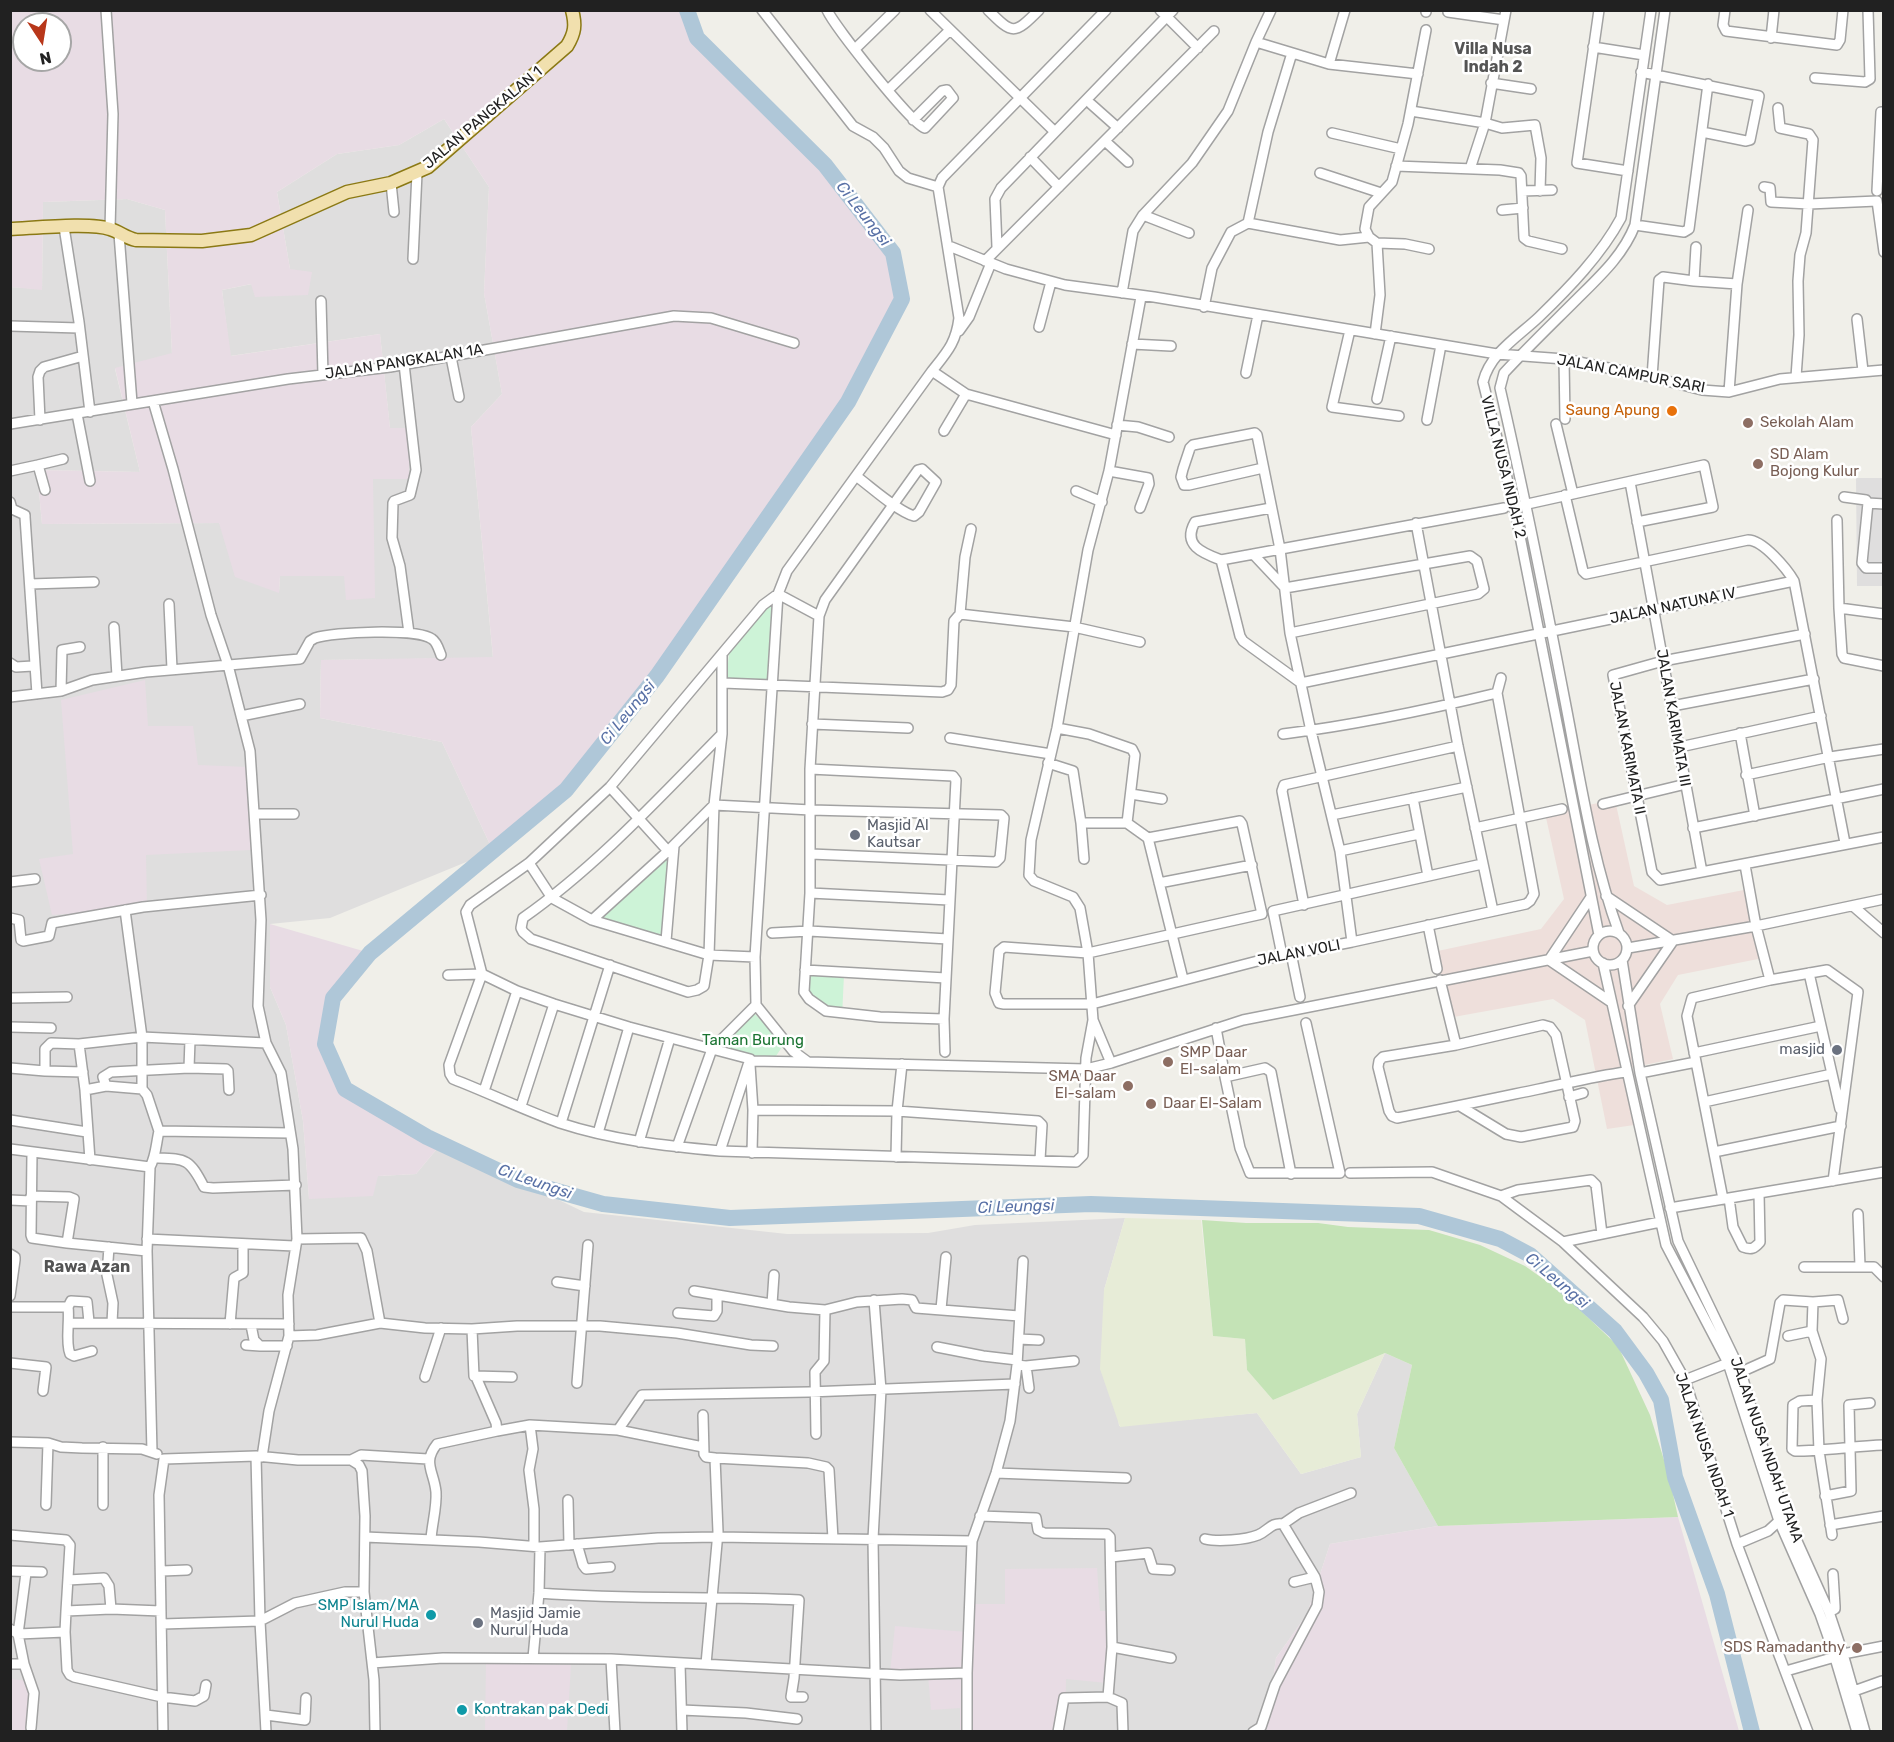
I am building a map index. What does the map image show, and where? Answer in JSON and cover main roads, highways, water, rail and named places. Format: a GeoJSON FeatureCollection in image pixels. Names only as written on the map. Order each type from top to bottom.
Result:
{"type":"FeatureCollection","features":[{"type":"Feature","properties":{"kind":"main road","name":"JALAN PANGKALAN 1"},"geometry":{"type":"LineString","coordinates":[[10,229],[89,226],[114,231],[126,238],[136,240],[202,241],[240,238],[264,231],[347,192],[391,183],[417,173],[428,167],[567,46],[574,35],[575,23],[572,10]]}},
{"type":"Feature","properties":{"kind":"waterway","name":"Ci Leungsi"},"geometry":{"type":"LineString","coordinates":[[687,10],[697,38],[825,165],[893,253],[902,299],[848,402],[657,676],[566,790],[370,953],[333,998],[325,1044],[345,1089],[427,1137],[518,1180],[603,1204],[730,1218],[1091,1204],[1419,1216],[1500,1239],[1530,1255],[1615,1331],[1646,1373],[1661,1400],[1675,1477],[1717,1594],[1752,1732]]}},
{"type":"Feature","properties":{"kind":"place","name":"Saung Apung"},"geometry":{"type":"Point","coordinates":[1672,411]}},
{"type":"Feature","properties":{"kind":"place","name":"Sekolah Alam"},"geometry":{"type":"Point","coordinates":[1748,423]}},
{"type":"Feature","properties":{"kind":"place","name":"SD Alam Bojong Kulur"},"geometry":{"type":"Point","coordinates":[1758,464]}},
{"type":"Feature","properties":{"kind":"place","name":"Masjid Al Kautsar"},"geometry":{"type":"Point","coordinates":[855,835]}},
{"type":"Feature","properties":{"kind":"place","name":"masjid"},"geometry":{"type":"Point","coordinates":[1837,1050]}},
{"type":"Feature","properties":{"kind":"place","name":"SMP Daar El-salam"},"geometry":{"type":"Point","coordinates":[1168,1062]}},
{"type":"Feature","properties":{"kind":"place","name":"SMA Daar El-salam"},"geometry":{"type":"Point","coordinates":[1128,1086]}},
{"type":"Feature","properties":{"kind":"place","name":"Daar El-Salam"},"geometry":{"type":"Point","coordinates":[1151,1104]}},
{"type":"Feature","properties":{"kind":"place","name":"SMP Islam/MA Nurul Huda"},"geometry":{"type":"Point","coordinates":[431,1615]}},
{"type":"Feature","properties":{"kind":"place","name":"Masjid Jamie Nurul Huda"},"geometry":{"type":"Point","coordinates":[478,1623]}},
{"type":"Feature","properties":{"kind":"place","name":"SDS Ramadanthy"},"geometry":{"type":"Point","coordinates":[1857,1648]}},
{"type":"Feature","properties":{"kind":"place","name":"Kontrakan pak Dedi"},"geometry":{"type":"Point","coordinates":[462,1710]}},
{"type":"Feature","properties":{"kind":"district","name":"Villa Nusa Indah 2"},"geometry":{"type":"Point","coordinates":[1493,58]}},
{"type":"Feature","properties":{"kind":"district","name":"Rawa Azan"},"geometry":{"type":"Point","coordinates":[87,1267]}},
{"type":"Feature","properties":{"kind":"park label","name":"Taman Burung"},"geometry":{"type":"Point","coordinates":[753,1041]}}]}
